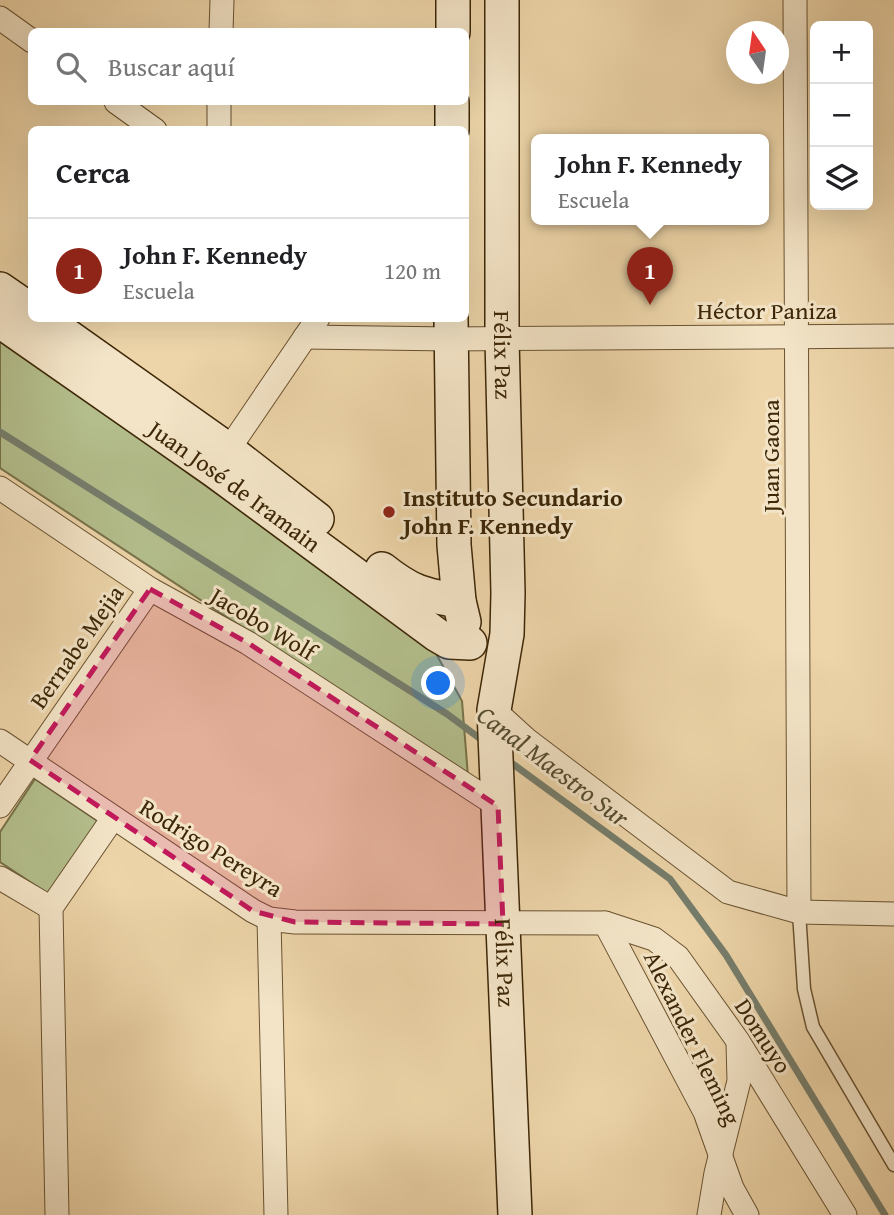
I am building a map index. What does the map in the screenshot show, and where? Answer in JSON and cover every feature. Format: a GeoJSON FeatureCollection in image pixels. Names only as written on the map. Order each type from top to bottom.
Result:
{"type":"FeatureCollection","features":[{"type":"Feature","properties":{"kind":"main road"},"geometry":{"type":"LineString","coordinates":[[453,0],[453,28]]}},
{"type":"Feature","properties":{"kind":"main road","name":"Félix Paz"},"geometry":{"type":"LineString","coordinates":[[502,0],[502,338],[508,593],[507,634],[494,710],[515,1215]]}},
{"type":"Feature","properties":{"kind":"main road"},"geometry":{"type":"LineString","coordinates":[[452,105],[452,126]]}},
{"type":"Feature","properties":{"kind":"main road"},"geometry":{"type":"LineString","coordinates":[[0,289],[28,308]]}},
{"type":"Feature","properties":{"kind":"main road","name":"Juan José de Iramain"},"geometry":{"type":"LineString","coordinates":[[0,321],[221,460],[406,588],[421,594],[459,601]]}},
{"type":"Feature","properties":{"kind":"main road","name":"Juan José de Iramain"},"geometry":{"type":"LineString","coordinates":[[47,322],[437,635],[449,642],[470,643]]}},
{"type":"Feature","properties":{"kind":"main road","name":"Félix Paz"},"geometry":{"type":"LineString","coordinates":[[451,329],[454,545],[459,601],[470,643],[494,710]]}},
{"type":"Feature","properties":{"kind":"street"},"geometry":{"type":"LineString","coordinates":[[221,28],[222,0]]}},
{"type":"Feature","properties":{"kind":"street","name":"Juan Gaona"},"geometry":{"type":"LineString","coordinates":[[795,0],[799,912]]}},
{"type":"Feature","properties":{"kind":"street"},"geometry":{"type":"LineString","coordinates":[[0,18],[28,37]]}},
{"type":"Feature","properties":{"kind":"street"},"geometry":{"type":"LineString","coordinates":[[120,105],[149,126]]}},
{"type":"Feature","properties":{"kind":"street"},"geometry":{"type":"LineString","coordinates":[[219,105],[219,126]]}},
{"type":"Feature","properties":{"kind":"street"},"geometry":{"type":"LineString","coordinates":[[221,460],[311,328]]}},
{"type":"Feature","properties":{"kind":"street","name":"Héctor Paniza"},"geometry":{"type":"LineString","coordinates":[[311,328],[451,329],[502,338],[894,336]]}},
{"type":"Feature","properties":{"kind":"street","name":"Jacobo Wolf"},"geometry":{"type":"LineString","coordinates":[[0,488],[150,589],[248,643],[498,806]]}},
{"type":"Feature","properties":{"kind":"street","name":"Bernabe Mejia"},"geometry":{"type":"LineString","coordinates":[[0,806],[150,589]]}},
{"type":"Feature","properties":{"kind":"street"},"geometry":{"type":"LineString","coordinates":[[494,710],[527,740],[728,892],[799,912],[894,914]]}},
{"type":"Feature","properties":{"kind":"street","name":"Rodrigo Pereyra"},"geometry":{"type":"LineString","coordinates":[[0,741],[253,911],[269,919],[295,922],[605,923]]}},
{"type":"Feature","properties":{"kind":"street"},"geometry":{"type":"LineString","coordinates":[[57,1215],[51,908],[113,818]]}},
{"type":"Feature","properties":{"kind":"street"},"geometry":{"type":"LineString","coordinates":[[0,878],[51,908]]}},
{"type":"Feature","properties":{"kind":"street"},"geometry":{"type":"LineString","coordinates":[[269,919],[276,1215]]}},
{"type":"Feature","properties":{"kind":"street","name":"Domuyo"},"geometry":{"type":"LineString","coordinates":[[605,923],[653,939],[678,957],[738,1041],[845,1215]]}},
{"type":"Feature","properties":{"kind":"street","name":"Alexander Fleming"},"geometry":{"type":"LineString","coordinates":[[605,923],[705,1112],[732,1188],[747,1215]]}},
{"type":"Feature","properties":{"kind":"street"},"geometry":{"type":"LineString","coordinates":[[709,1215],[719,1156],[739,1080],[738,1041]]}},
{"type":"Feature","properties":{"kind":"lane"},"geometry":{"type":"LineString","coordinates":[[799,912],[804,989],[813,1027],[894,1165]]}},
{"type":"Feature","properties":{"kind":"highlighted area"},"geometry":{"type":"Polygon","coordinates":[[[150,589],[248,643],[498,806],[503,924],[295,922],[253,911],[30,760],[150,589]]]}},
{"type":"Feature","properties":{"kind":"green space"},"geometry":{"type":"Polygon","coordinates":[[[0,339],[433,648],[462,701],[468,776],[0,468],[0,339]]]}},
{"type":"Feature","properties":{"kind":"green space"},"geometry":{"type":"Polygon","coordinates":[[[35,779],[99,822],[50,895],[0,862],[0,832],[35,779]]]}},
{"type":"Feature","properties":{"kind":"waterway","name":"Canal Maestro Sur"},"geometry":{"type":"LineString","coordinates":[[0,432],[447,714],[486,743]]}},
{"type":"Feature","properties":{"kind":"waterway","name":"Canal Maestro Sur"},"geometry":{"type":"LineString","coordinates":[[506,759],[670,879],[726,955],[885,1215]]}},
{"type":"Feature","properties":{"kind":"place","name":"John F. Kennedy"},"geometry":{"type":"Point","coordinates":[650,305]}},
{"type":"Feature","properties":{"kind":"place","name":"Instituto Secundario John F. Kennedy"},"geometry":{"type":"Point","coordinates":[389,512]}}]}
